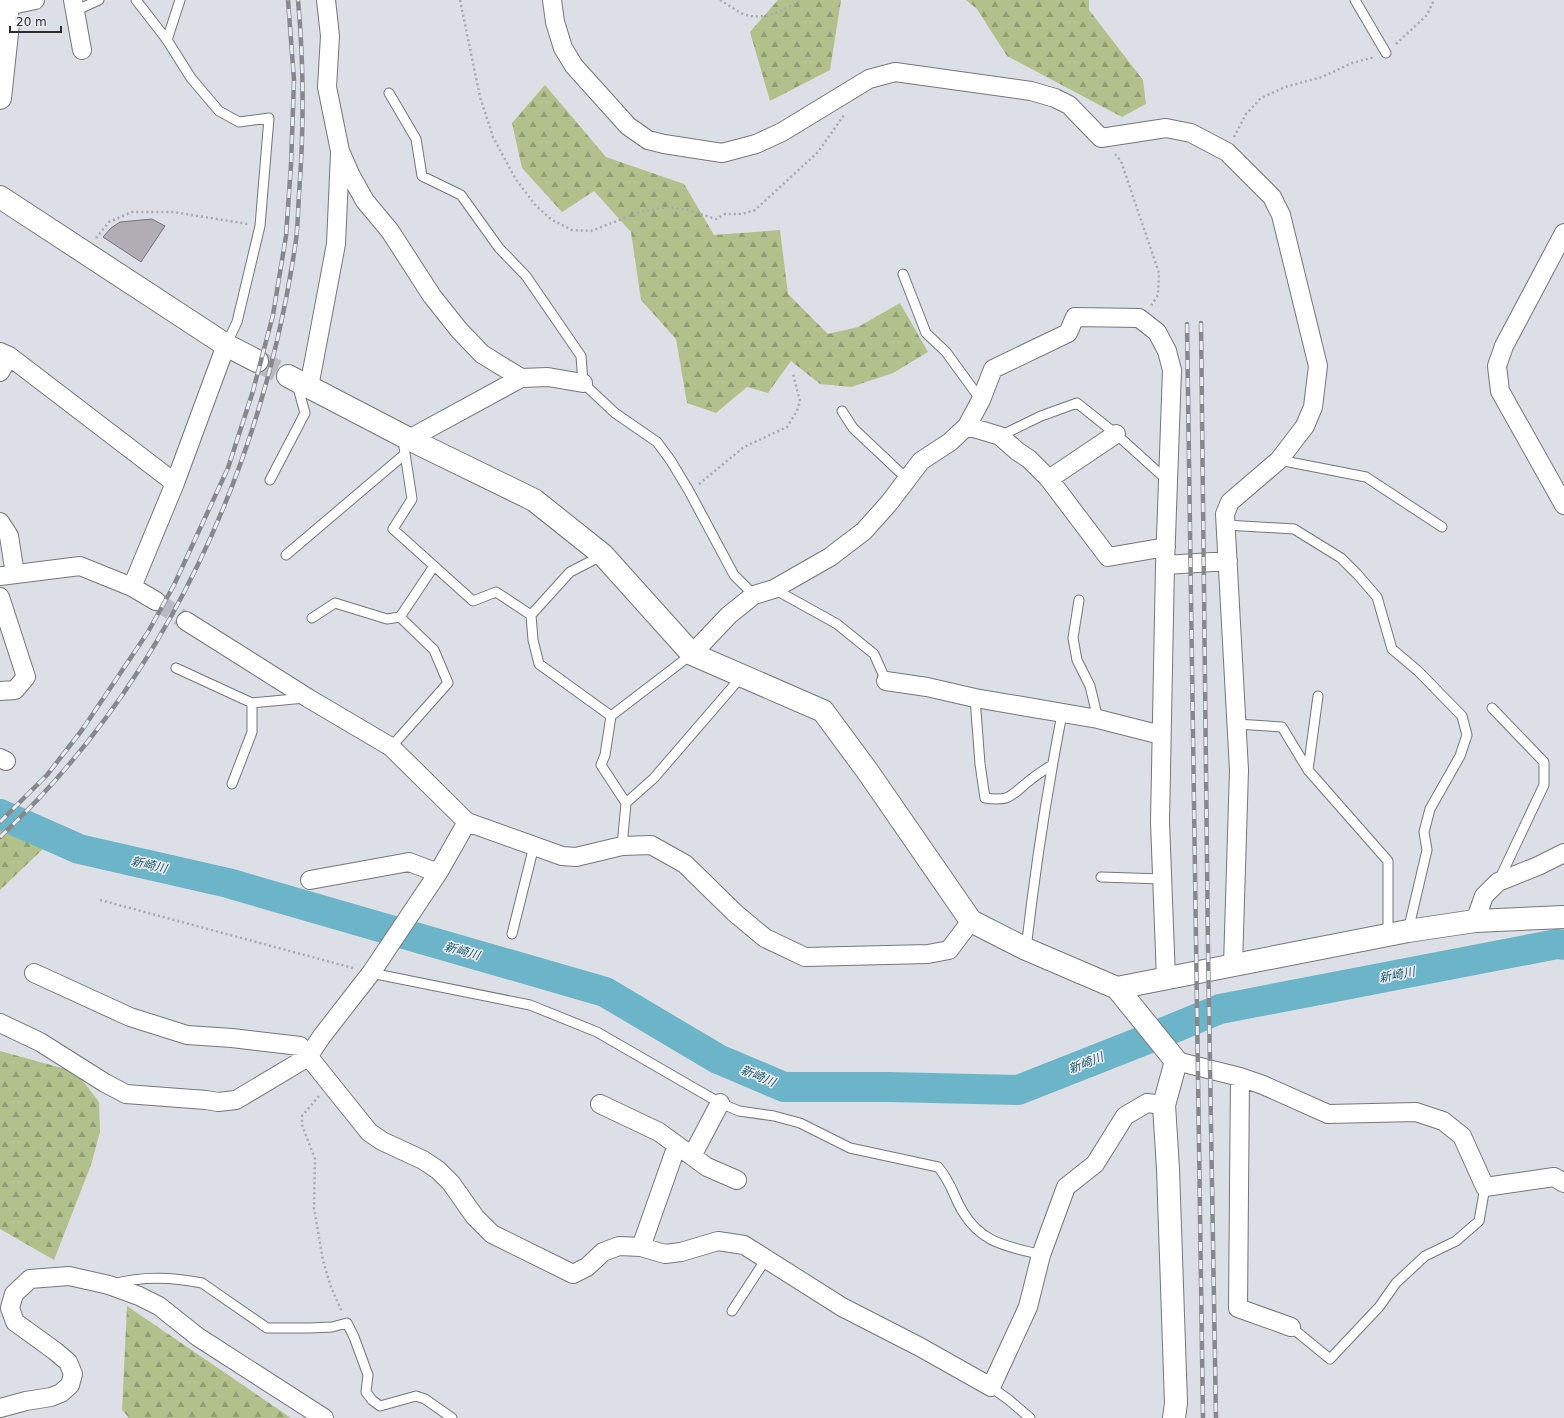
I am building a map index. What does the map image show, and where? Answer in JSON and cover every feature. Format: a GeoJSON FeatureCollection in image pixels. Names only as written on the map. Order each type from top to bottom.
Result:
{"type":"FeatureCollection","features":[{"type":"Feature","properties":{"kind":"street"},"geometry":{"type":"LineString","coordinates":[[0,98],[3,50],[8,24],[6,3],[35,0]]}},
{"type":"Feature","properties":{"kind":"street"},"geometry":{"type":"LineString","coordinates":[[326,0],[330,36],[328,87],[340,151],[336,244],[297,381],[407,446],[534,500],[603,555],[692,654],[823,711],[868,772],[971,921],[1026,949],[1117,988],[1172,1056],[1263,1085],[1328,1114],[1416,1112],[1443,1121],[1462,1136],[1485,1187],[1554,1177],[1564,1183]]}},
{"type":"Feature","properties":{"kind":"street"},"geometry":{"type":"LineString","coordinates":[[552,0],[555,22],[564,48],[574,66],[628,126],[648,140],[654,142],[722,153],[756,144],[782,132],[869,79],[895,72],[1031,90],[1055,98],[1069,105],[1101,138],[1166,128],[1191,133],[1227,152],[1272,197],[1282,215],[1318,366],[1313,407],[1305,426],[1279,460],[1230,502],[1225,514],[1239,770],[1233,965]]}},
{"type":"Feature","properties":{"kind":"street"},"geometry":{"type":"LineString","coordinates":[[74,6],[82,50]]}},
{"type":"Feature","properties":{"kind":"street"},"geometry":{"type":"LineString","coordinates":[[340,151],[365,201],[390,231],[432,296],[445,313],[482,354],[521,378]]}},
{"type":"Feature","properties":{"kind":"street"},"geometry":{"type":"LineString","coordinates":[[0,197],[226,345],[257,361]]}},
{"type":"Feature","properties":{"kind":"street"},"geometry":{"type":"LineString","coordinates":[[1564,232],[1504,346],[1497,366],[1500,391],[1564,505]]}},
{"type":"Feature","properties":{"kind":"street"},"geometry":{"type":"LineString","coordinates":[[692,654],[729,615],[754,595],[774,588],[830,557],[864,531],[889,503],[921,461],[950,442],[967,426],[981,400],[993,369],[1068,333],[1075,317],[1139,318],[1157,332],[1168,351],[1172,370],[1165,565],[1160,822],[1166,979]]}},
{"type":"Feature","properties":{"kind":"street"},"geometry":{"type":"LineString","coordinates":[[132,587],[176,483],[226,345]]}},
{"type":"Feature","properties":{"kind":"street"},"geometry":{"type":"LineString","coordinates":[[0,372],[4,354],[176,483]]}},
{"type":"Feature","properties":{"kind":"street"},"geometry":{"type":"LineString","coordinates":[[407,446],[521,378],[548,377],[584,383]]}},
{"type":"Feature","properties":{"kind":"street"},"geometry":{"type":"LineString","coordinates":[[967,426],[1000,436],[1029,459],[1049,479],[1108,557],[1166,547]]}},
{"type":"Feature","properties":{"kind":"street"},"geometry":{"type":"LineString","coordinates":[[1049,479],[1116,434]]}},
{"type":"Feature","properties":{"kind":"street"},"geometry":{"type":"LineString","coordinates":[[0,522],[9,536],[7,575],[80,566],[132,587],[156,601]]}},
{"type":"Feature","properties":{"kind":"street"},"geometry":{"type":"LineString","coordinates":[[1165,565],[1228,561]]}},
{"type":"Feature","properties":{"kind":"street"},"geometry":{"type":"LineString","coordinates":[[0,597],[26,678],[15,690],[0,691]]}},
{"type":"Feature","properties":{"kind":"street"},"geometry":{"type":"LineString","coordinates":[[186,621],[308,698],[390,747],[467,822],[562,856],[576,857],[622,846],[651,845],[685,864],[735,913],[765,938],[805,956],[928,954],[949,950],[971,921]]}},
{"type":"Feature","properties":{"kind":"street"},"geometry":{"type":"LineString","coordinates":[[886,681],[927,687],[975,698],[1062,714],[1098,719],[1161,735]]}},
{"type":"Feature","properties":{"kind":"street"},"geometry":{"type":"LineString","coordinates":[[0,1023],[40,1042],[104,1083],[126,1094],[218,1102],[236,1100],[308,1056],[375,966],[438,873],[467,822]]}},
{"type":"Feature","properties":{"kind":"street"},"geometry":{"type":"LineString","coordinates":[[1475,920],[1484,896],[1498,882],[1538,866],[1564,853]]}},
{"type":"Feature","properties":{"kind":"street"},"geometry":{"type":"LineString","coordinates":[[310,880],[409,862],[438,873]]}},
{"type":"Feature","properties":{"kind":"street"},"geometry":{"type":"LineString","coordinates":[[1117,988],[1475,920],[1564,917]]}},
{"type":"Feature","properties":{"kind":"street"},"geometry":{"type":"LineString","coordinates":[[34,973],[130,1017],[187,1035],[232,1038],[300,1046],[369,1132],[382,1141],[423,1160],[438,1170],[451,1183],[475,1217],[492,1234],[573,1274],[587,1267],[603,1252],[619,1246],[641,1247],[665,1254],[681,1252],[718,1241],[744,1245],[842,1307],[920,1347],[991,1387],[1028,1307],[1041,1254],[1066,1187],[1095,1164],[1125,1116],[1147,1103],[1164,1105]]}},
{"type":"Feature","properties":{"kind":"street"},"geometry":{"type":"LineString","coordinates":[[1172,1056],[1164,1105],[1168,1168],[1176,1403],[1174,1418]]}},
{"type":"Feature","properties":{"kind":"street"},"geometry":{"type":"LineString","coordinates":[[1240,1077],[1238,1308],[1291,1327]]}},
{"type":"Feature","properties":{"kind":"street"},"geometry":{"type":"LineString","coordinates":[[692,1156],[720,1103]]}},
{"type":"Feature","properties":{"kind":"street"},"geometry":{"type":"LineString","coordinates":[[600,1104],[659,1132],[708,1167],[737,1180]]}},
{"type":"Feature","properties":{"kind":"street"},"geometry":{"type":"LineString","coordinates":[[641,1247],[677,1145]]}},
{"type":"Feature","properties":{"kind":"street"},"geometry":{"type":"LineString","coordinates":[[0,1408],[26,1401],[51,1397],[61,1393],[70,1385],[73,1374],[68,1362],[15,1322],[10,1308],[14,1294],[30,1279],[69,1276],[108,1285],[139,1296],[159,1306],[198,1337],[324,1418]]}},
{"type":"Feature","properties":{"kind":"lane"},"geometry":{"type":"LineString","coordinates":[[74,6],[100,0]]}},
{"type":"Feature","properties":{"kind":"lane"},"geometry":{"type":"LineString","coordinates":[[136,0],[167,40],[190,78],[219,111],[239,122],[269,118],[260,226],[237,322],[226,345]]}},
{"type":"Feature","properties":{"kind":"lane"},"geometry":{"type":"LineString","coordinates":[[167,40],[180,0]]}},
{"type":"Feature","properties":{"kind":"lane"},"geometry":{"type":"LineString","coordinates":[[1355,0],[1386,54]]}},
{"type":"Feature","properties":{"kind":"lane"},"geometry":{"type":"LineString","coordinates":[[389,93],[416,139],[422,176],[461,195],[499,248],[526,276],[581,356],[584,383],[615,413],[657,442],[671,461],[689,491],[734,575],[754,595]]}},
{"type":"Feature","properties":{"kind":"lane"},"geometry":{"type":"LineString","coordinates":[[904,274],[926,333],[946,352],[981,400]]}},
{"type":"Feature","properties":{"kind":"lane"},"geometry":{"type":"LineString","coordinates":[[270,480],[305,413],[297,381]]}},
{"type":"Feature","properties":{"kind":"lane"},"geometry":{"type":"LineString","coordinates":[[1000,436],[1041,416],[1077,403],[1116,434],[1168,481]]}},
{"type":"Feature","properties":{"kind":"lane"},"geometry":{"type":"LineString","coordinates":[[842,410],[853,428],[906,479]]}},
{"type":"Feature","properties":{"kind":"lane"},"geometry":{"type":"LineString","coordinates":[[286,555],[407,446]]}},
{"type":"Feature","properties":{"kind":"lane"},"geometry":{"type":"LineString","coordinates":[[407,446],[412,499],[393,529],[473,601],[496,592],[531,615]]}},
{"type":"Feature","properties":{"kind":"lane"},"geometry":{"type":"LineString","coordinates":[[1279,460],[1366,477],[1442,527]]}},
{"type":"Feature","properties":{"kind":"lane"},"geometry":{"type":"LineString","coordinates":[[1226,525],[1294,529],[1341,558],[1377,597],[1392,649],[1418,671],[1462,716],[1467,735],[1460,756],[1430,809],[1424,832],[1428,850],[1398,934]]}},
{"type":"Feature","properties":{"kind":"lane"},"geometry":{"type":"LineString","coordinates":[[603,555],[570,572],[531,615],[533,640],[539,664],[611,716]]}},
{"type":"Feature","properties":{"kind":"lane"},"geometry":{"type":"LineString","coordinates":[[312,618],[334,603],[387,619],[400,617],[434,566]]}},
{"type":"Feature","properties":{"kind":"lane"},"geometry":{"type":"LineString","coordinates":[[774,588],[837,624],[874,654],[886,681]]}},
{"type":"Feature","properties":{"kind":"lane"},"geometry":{"type":"LineString","coordinates":[[1079,600],[1073,638],[1078,660],[1090,686],[1098,719]]}},
{"type":"Feature","properties":{"kind":"lane"},"geometry":{"type":"LineString","coordinates":[[390,747],[448,683],[434,650],[400,617]]}},
{"type":"Feature","properties":{"kind":"lane"},"geometry":{"type":"LineString","coordinates":[[622,846],[626,803],[601,765],[605,755],[611,716],[692,654]]}},
{"type":"Feature","properties":{"kind":"lane"},"geometry":{"type":"LineString","coordinates":[[176,668],[252,703],[308,698]]}},
{"type":"Feature","properties":{"kind":"lane"},"geometry":{"type":"LineString","coordinates":[[626,803],[654,778],[743,675]]}},
{"type":"Feature","properties":{"kind":"lane"},"geometry":{"type":"LineString","coordinates":[[1308,770],[1318,696]]}},
{"type":"Feature","properties":{"kind":"lane"},"geometry":{"type":"LineString","coordinates":[[975,698],[980,764],[985,798],[996,800],[1012,796],[1028,782],[1052,765]]}},
{"type":"Feature","properties":{"kind":"lane"},"geometry":{"type":"LineString","coordinates":[[232,784],[252,732],[252,703]]}},
{"type":"Feature","properties":{"kind":"lane"},"geometry":{"type":"LineString","coordinates":[[1492,708],[1544,762],[1544,785],[1498,882]]}},
{"type":"Feature","properties":{"kind":"lane"},"geometry":{"type":"LineString","coordinates":[[1026,949],[1035,871],[1052,765],[1062,714]]}},
{"type":"Feature","properties":{"kind":"lane"},"geometry":{"type":"LineString","coordinates":[[1236,724],[1282,727],[1308,770],[1388,861],[1398,934]]}},
{"type":"Feature","properties":{"kind":"lane"},"geometry":{"type":"LineString","coordinates":[[512,934],[534,846]]}},
{"type":"Feature","properties":{"kind":"lane"},"geometry":{"type":"LineString","coordinates":[[1101,877],[1162,879]]}},
{"type":"Feature","properties":{"kind":"lane"},"geometry":{"type":"LineString","coordinates":[[375,966],[530,1005],[597,1032],[720,1103],[739,1110],[774,1116],[800,1123],[850,1148],[938,1167],[947,1177],[963,1213],[979,1232],[995,1243],[1041,1254]]}},
{"type":"Feature","properties":{"kind":"lane"},"geometry":{"type":"LineString","coordinates":[[1291,1327],[1330,1359],[1379,1307],[1396,1283],[1425,1256],[1456,1241],[1479,1221],[1485,1187]]}},
{"type":"Feature","properties":{"kind":"lane"},"geometry":{"type":"LineString","coordinates":[[732,1311],[766,1259]]}},
{"type":"Feature","properties":{"kind":"lane"},"geometry":{"type":"LineString","coordinates":[[108,1285],[130,1280],[163,1278],[190,1280],[202,1283],[267,1328],[332,1327],[347,1323],[354,1337],[368,1375],[366,1392],[372,1400],[380,1406],[416,1396],[425,1399],[452,1418]]}},
{"type":"Feature","properties":{"kind":"lane"},"geometry":{"type":"LineString","coordinates":[[991,1387],[1030,1418]]}},
{"type":"Feature","properties":{"kind":"path"},"geometry":{"type":"LineString","coordinates":[[720,0],[742,14],[754,16],[772,15],[802,0]]}},
{"type":"Feature","properties":{"kind":"path"},"geometry":{"type":"LineString","coordinates":[[1227,152],[1246,114],[1261,98],[1285,87],[1322,77],[1352,63],[1386,54],[1427,15],[1434,0]]}},
{"type":"Feature","properties":{"kind":"path"},"geometry":{"type":"LineString","coordinates":[[1101,138],[1121,161],[1158,273],[1158,295],[1151,307],[1139,318]]}},
{"type":"Feature","properties":{"kind":"path"},"geometry":{"type":"LineString","coordinates":[[84,251],[109,222],[132,212],[173,212],[260,226]]}},
{"type":"Feature","properties":{"kind":"path"},"geometry":{"type":"LineString","coordinates":[[689,491],[744,447],[787,427],[797,411],[800,401],[793,374]]}},
{"type":"Feature","properties":{"kind":"path"},"geometry":{"type":"LineString","coordinates":[[100,900],[375,966]]}},
{"type":"Feature","properties":{"kind":"path"},"geometry":{"type":"LineString","coordinates":[[330,1083],[302,1116],[302,1125],[315,1160],[314,1208],[323,1261],[331,1287],[347,1323]]}},
{"type":"Feature","properties":{"kind":"green space"},"geometry":{"type":"Polygon","coordinates":[[[778,0],[841,0],[830,70],[770,101],[750,32],[778,0]]]}},
{"type":"Feature","properties":{"kind":"green space"},"geometry":{"type":"Polygon","coordinates":[[[966,0],[1089,0],[1089,10],[1143,80],[1146,104],[1122,117],[1007,56],[977,9],[966,0]]]}},
{"type":"Feature","properties":{"kind":"green space"},"geometry":{"type":"Polygon","coordinates":[[[545,85],[606,157],[684,184],[714,235],[780,230],[788,294],[828,334],[858,327],[900,303],[928,352],[893,373],[851,387],[820,384],[791,361],[768,393],[747,387],[716,413],[687,403],[676,339],[641,300],[631,232],[594,191],[562,212],[522,168],[512,123],[545,85]]]}},
{"type":"Feature","properties":{"kind":"green space"},"geometry":{"type":"Polygon","coordinates":[[[0,828],[44,848],[0,890],[0,828]]]}},
{"type":"Feature","properties":{"kind":"green space"},"geometry":{"type":"Polygon","coordinates":[[[0,1051],[76,1072],[99,1102],[100,1132],[91,1165],[54,1260],[0,1229],[0,1051]]]}},
{"type":"Feature","properties":{"kind":"green space"},"geometry":{"type":"Polygon","coordinates":[[[127,1306],[291,1418],[129,1418],[122,1410],[127,1306]]]}},
{"type":"Feature","properties":{"kind":"building"},"geometry":{"type":"Polygon","coordinates":[[[152,219],[165,226],[141,262],[103,237],[111,228],[120,222],[152,219]]]}},
{"type":"Feature","properties":{"kind":"waterway","name":"新崎川"},"geometry":{"type":"LineString","coordinates":[[0,814],[79,849],[228,883],[605,992],[718,1059],[784,1087],[888,1087],[1018,1090],[1220,1009],[1557,944],[1564,945]]}},
{"type":"Feature","properties":{"kind":"tunnel"},"geometry":{"type":"LineString","coordinates":[[257,361],[288,376]]}},
{"type":"Feature","properties":{"kind":"tunnel"},"geometry":{"type":"LineString","coordinates":[[156,601],[186,621]]}},
{"type":"Feature","properties":{"kind":"railway"},"geometry":{"type":"LineString","coordinates":[[0,822],[47,775],[82,730],[148,632],[174,585],[228,468],[253,391],[273,315],[286,236],[291,165],[294,80],[288,0]]}},
{"type":"Feature","properties":{"kind":"railway"},"geometry":{"type":"LineString","coordinates":[[0,837],[59,776],[112,710],[158,639],[198,564],[232,486],[260,406],[281,323],[296,240],[301,170],[302,121],[302,73],[298,0]]}},
{"type":"Feature","properties":{"kind":"railway"},"geometry":{"type":"LineString","coordinates":[[1201,323],[1208,949],[1216,1418]]}},
{"type":"Feature","properties":{"kind":"railway"},"geometry":{"type":"LineString","coordinates":[[1187,324],[1203,1418]]}}]}
